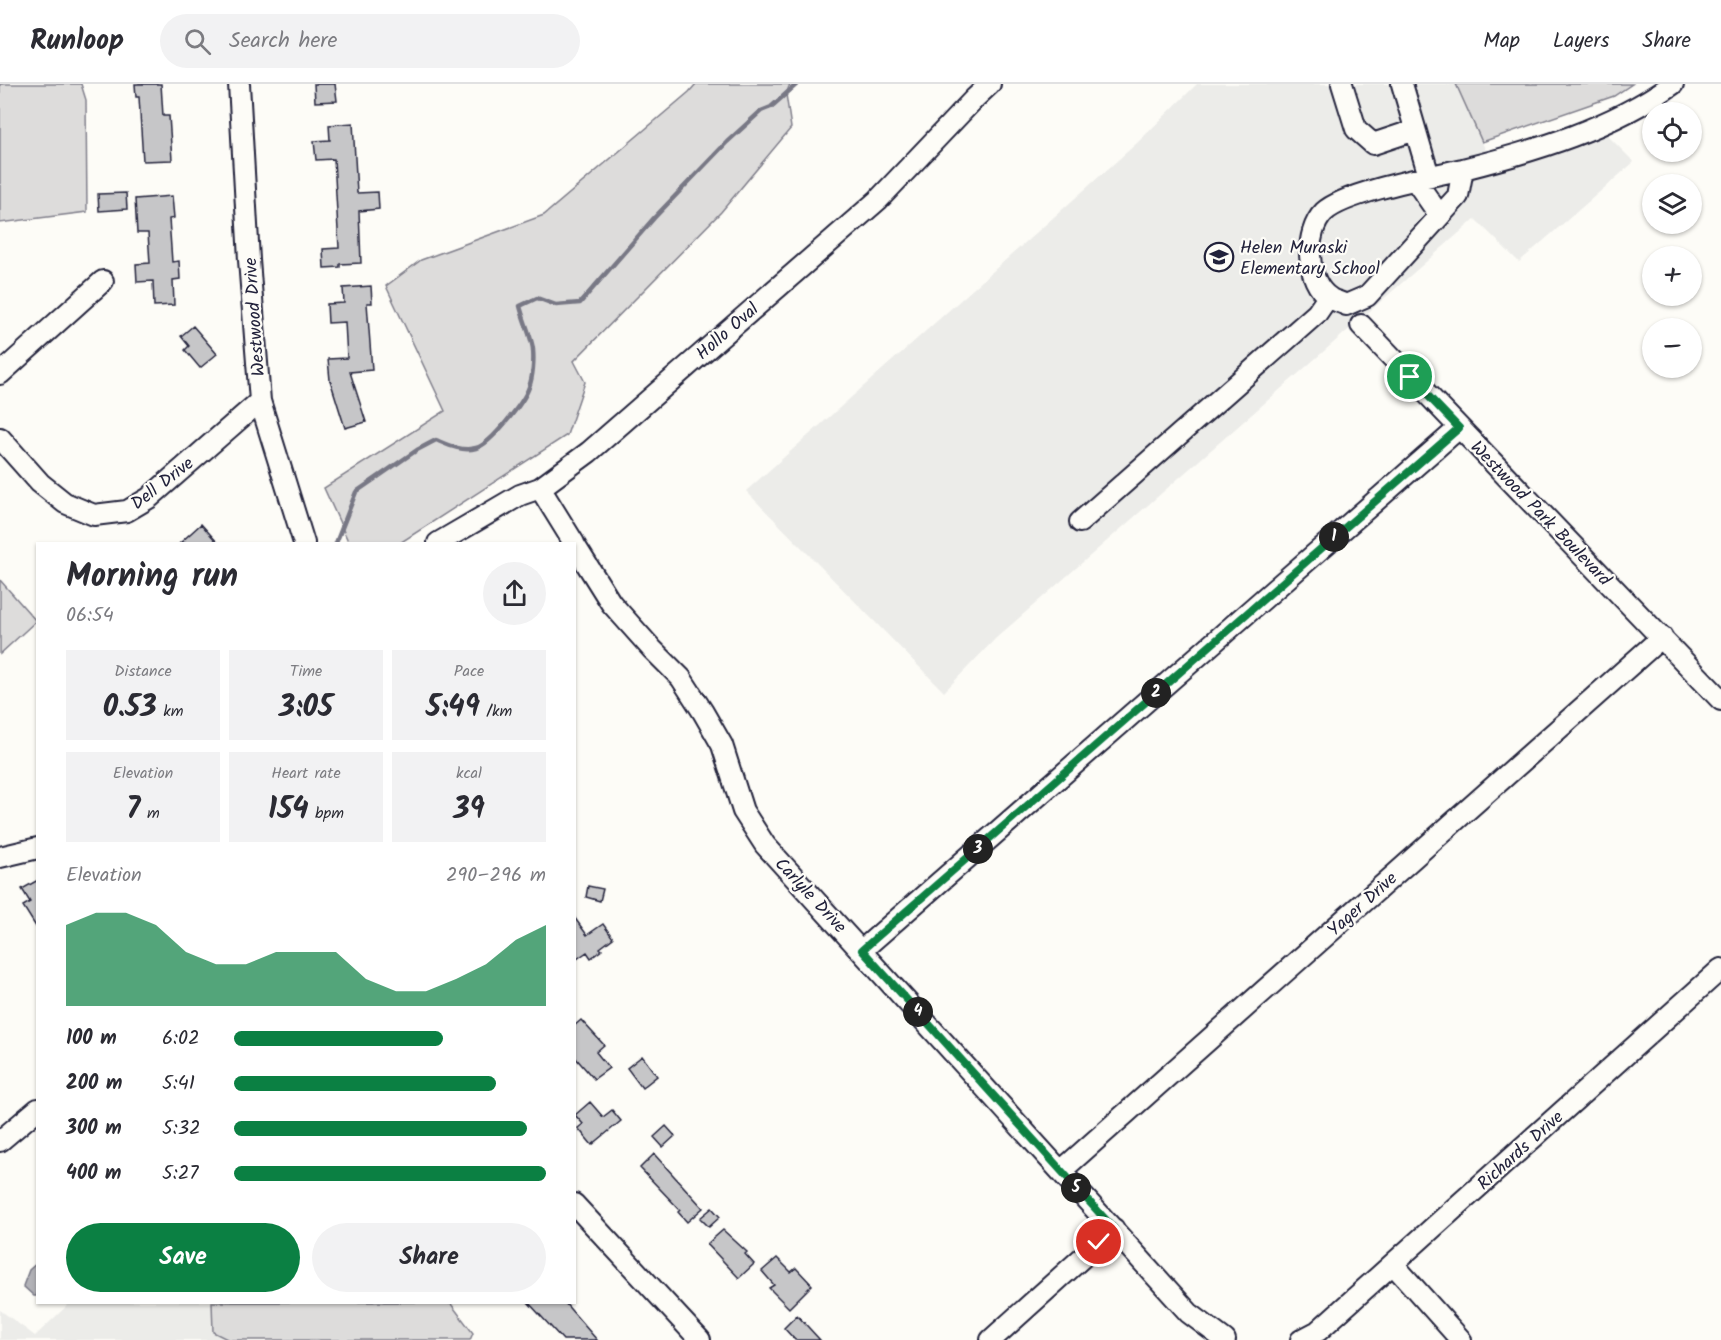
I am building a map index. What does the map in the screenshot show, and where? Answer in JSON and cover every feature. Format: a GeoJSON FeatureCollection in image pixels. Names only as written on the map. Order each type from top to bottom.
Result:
{"type":"FeatureCollection","features":[{"type":"Feature","properties":{"kind":"street","name":"Westwood Drive"},"geometry":{"type":"LineString","coordinates":[[239,84],[260,400],[304,542]]}},
{"type":"Feature","properties":{"kind":"street","name":"Hollo Oval"},"geometry":{"type":"LineString","coordinates":[[440,542],[520,495],[540,488],[589,452],[878,200],[990,84]]}},
{"type":"Feature","properties":{"kind":"street"},"geometry":{"type":"LineString","coordinates":[[1342,84],[1356,129],[1372,144],[1415,130]]}},
{"type":"Feature","properties":{"kind":"street"},"geometry":{"type":"LineString","coordinates":[[1402,84],[1415,130],[1422,178],[1440,216]]}},
{"type":"Feature","properties":{"kind":"street"},"geometry":{"type":"LineString","coordinates":[[1463,169],[1458,196],[1367,296],[1346,305],[1328,297],[1313,276],[1310,253],[1313,228],[1324,212],[1342,201],[1555,142],[1618,116],[1673,84]]}},
{"type":"Feature","properties":{"kind":"street"},"geometry":{"type":"LineString","coordinates":[[0,374],[103,281]]}},
{"type":"Feature","properties":{"kind":"street"},"geometry":{"type":"LineString","coordinates":[[1080,522],[1317,313],[1328,297]]}},
{"type":"Feature","properties":{"kind":"street","name":"Westwood Park Boulevard"},"geometry":{"type":"LineString","coordinates":[[1361,325],[1721,700]]}},
{"type":"Feature","properties":{"kind":"street","name":"Dell Drive"},"geometry":{"type":"LineString","coordinates":[[0,438],[40,483],[65,503],[94,515],[127,511],[149,498],[260,400]]}},
{"type":"Feature","properties":{"kind":"street"},"geometry":{"type":"LineString","coordinates":[[862,950],[1459,428]]}},
{"type":"Feature","properties":{"kind":"street","name":"Carlyle Drive"},"geometry":{"type":"LineString","coordinates":[[540,488],[573,542]]}},
{"type":"Feature","properties":{"kind":"street","name":"Carlyle Drive"},"geometry":{"type":"LineString","coordinates":[[576,546],[611,603],[652,650],[681,678],[703,712],[722,745],[743,811],[765,845],[1189,1313],[1225,1340]]}},
{"type":"Feature","properties":{"kind":"street","name":"Yager Drive"},"geometry":{"type":"LineString","coordinates":[[1061,1171],[1662,637]]}},
{"type":"Feature","properties":{"kind":"street"},"geometry":{"type":"LineString","coordinates":[[0,857],[36,848]]}},
{"type":"Feature","properties":{"kind":"street","name":"Richards Drive"},"geometry":{"type":"LineString","coordinates":[[1310,1336],[1721,969]]}},
{"type":"Feature","properties":{"kind":"street"},"geometry":{"type":"LineString","coordinates":[[0,1141],[36,1111]]}},
{"type":"Feature","properties":{"kind":"street"},"geometry":{"type":"LineString","coordinates":[[576,1206],[700,1340]]}},
{"type":"Feature","properties":{"kind":"street"},"geometry":{"type":"LineString","coordinates":[[991,1340],[1114,1229]]}},
{"type":"Feature","properties":{"kind":"street"},"geometry":{"type":"LineString","coordinates":[[1393,1264],[1461,1340]]}},
{"type":"Feature","properties":{"kind":"shaded area"},"geometry":{"type":"Polygon","coordinates":[[[0,84],[81,84],[86,100],[87,212],[0,223],[0,84]]]}},
{"type":"Feature","properties":{"kind":"shaded area"},"geometry":{"type":"Polygon","coordinates":[[[696,84],[790,84],[786,94],[791,128],[721,212],[574,361],[585,382],[567,435],[402,542],[349,542],[324,488],[445,411],[386,286],[421,260],[544,215],[696,84]]]}},
{"type":"Feature","properties":{"kind":"shaded area"},"geometry":{"type":"Polygon","coordinates":[[[1197,84],[1456,84],[1494,169],[1602,130],[1634,162],[1519,262],[1475,219],[996,638],[944,692],[746,491],[1137,143],[1197,84]]]}},
{"type":"Feature","properties":{"kind":"shaded area"},"geometry":{"type":"Polygon","coordinates":[[[1456,84],[1632,84],[1614,96],[1482,142],[1456,84]]]}},
{"type":"Feature","properties":{"kind":"shaded area"},"geometry":{"type":"Polygon","coordinates":[[[0,580],[36,621],[0,654],[0,580]]]}},
{"type":"Feature","properties":{"kind":"shaded area"},"geometry":{"type":"Polygon","coordinates":[[[36,1264],[36,1296],[23,1286],[29,1270],[36,1264]]]}},
{"type":"Feature","properties":{"kind":"shaded area"},"geometry":{"type":"Polygon","coordinates":[[[69,1304],[350,1304],[380,1340],[0,1340],[0,1310],[35,1336],[69,1304]]]}},
{"type":"Feature","properties":{"kind":"shaded area"},"geometry":{"type":"Polygon","coordinates":[[[212,1304],[451,1304],[473,1333],[470,1340],[229,1340],[213,1332],[212,1304]]]}},
{"type":"Feature","properties":{"kind":"building"},"geometry":{"type":"Polygon","coordinates":[[[135,84],[161,84],[163,116],[169,116],[172,160],[143,161],[139,97],[136,97],[135,84]]]}},
{"type":"Feature","properties":{"kind":"building"},"geometry":{"type":"Polygon","coordinates":[[[314,84],[335,84],[337,101],[315,102],[314,84]]]}},
{"type":"Feature","properties":{"kind":"building"},"geometry":{"type":"Polygon","coordinates":[[[353,123],[357,193],[378,192],[379,209],[359,211],[361,263],[340,264],[340,267],[324,268],[323,249],[339,248],[334,159],[316,160],[314,141],[330,140],[329,125],[353,123]]]}},
{"type":"Feature","properties":{"kind":"building"},"geometry":{"type":"Polygon","coordinates":[[[126,193],[127,209],[99,211],[98,194],[126,193]]]}},
{"type":"Feature","properties":{"kind":"building"},"geometry":{"type":"Polygon","coordinates":[[[172,196],[174,218],[169,219],[172,262],[179,261],[180,279],[173,280],[174,305],[154,306],[153,281],[137,282],[136,264],[150,263],[148,233],[137,233],[135,199],[172,196]]]}},
{"type":"Feature","properties":{"kind":"building"},"geometry":{"type":"Polygon","coordinates":[[[371,286],[372,303],[367,303],[372,370],[350,372],[366,422],[345,428],[330,380],[328,359],[347,358],[345,322],[328,323],[327,304],[344,303],[343,288],[371,286]]]}},
{"type":"Feature","properties":{"kind":"building"},"geometry":{"type":"Polygon","coordinates":[[[193,326],[217,354],[200,368],[185,350],[189,346],[181,336],[193,326]]]}},
{"type":"Feature","properties":{"kind":"building"},"geometry":{"type":"Polygon","coordinates":[[[201,524],[217,542],[181,542],[201,524]]]}},
{"type":"Feature","properties":{"kind":"building"},"geometry":{"type":"Polygon","coordinates":[[[36,881],[36,927],[23,906],[30,902],[22,889],[36,881]]]}},
{"type":"Feature","properties":{"kind":"building"},"geometry":{"type":"Polygon","coordinates":[[[588,886],[603,889],[600,901],[586,897],[588,886]]]}},
{"type":"Feature","properties":{"kind":"building"},"geometry":{"type":"Polygon","coordinates":[[[576,920],[587,935],[603,924],[613,938],[591,958],[587,952],[576,960],[576,920]]]}},
{"type":"Feature","properties":{"kind":"building"},"geometry":{"type":"Polygon","coordinates":[[[581,1020],[604,1045],[596,1052],[609,1068],[594,1079],[576,1058],[576,1024],[581,1020]]]}},
{"type":"Feature","properties":{"kind":"building"},"geometry":{"type":"Polygon","coordinates":[[[642,1056],[657,1076],[642,1088],[627,1068],[642,1056]]]}},
{"type":"Feature","properties":{"kind":"building"},"geometry":{"type":"Polygon","coordinates":[[[590,1102],[603,1117],[612,1110],[621,1121],[592,1145],[578,1128],[583,1124],[576,1114],[590,1102]]]}},
{"type":"Feature","properties":{"kind":"building"},"geometry":{"type":"Polygon","coordinates":[[[666,1126],[675,1136],[663,1147],[654,1137],[666,1126]]]}},
{"type":"Feature","properties":{"kind":"building"},"geometry":{"type":"Polygon","coordinates":[[[654,1154],[703,1208],[687,1222],[678,1212],[680,1210],[640,1168],[654,1154]]]}},
{"type":"Feature","properties":{"kind":"building"},"geometry":{"type":"Polygon","coordinates":[[[712,1208],[720,1217],[709,1227],[700,1218],[712,1208]]]}},
{"type":"Feature","properties":{"kind":"building"},"geometry":{"type":"Polygon","coordinates":[[[723,1230],[747,1252],[745,1254],[754,1264],[739,1278],[707,1244],[723,1230]]]}},
{"type":"Feature","properties":{"kind":"building"},"geometry":{"type":"Polygon","coordinates":[[[777,1258],[791,1272],[796,1268],[812,1285],[789,1308],[769,1288],[774,1285],[762,1271],[777,1258]]]}},
{"type":"Feature","properties":{"kind":"building"},"geometry":{"type":"Polygon","coordinates":[[[530,1304],[566,1304],[597,1340],[563,1340],[530,1304]]]}},
{"type":"Feature","properties":{"kind":"building"},"geometry":{"type":"Polygon","coordinates":[[[797,1315],[820,1340],[795,1340],[784,1328],[797,1315]]]}},
{"type":"Feature","properties":{"kind":"waterway"},"geometry":{"type":"LineString","coordinates":[[336,542],[356,492],[417,450],[436,440],[466,449],[482,445],[514,412],[529,387],[533,363],[533,346],[520,306],[537,298],[556,305],[580,303],[654,218],[727,142],[761,111],[771,107],[797,84]]}},
{"type":"Feature","properties":{"kind":"place","name":"Helen Muraski Elementary School"},"geometry":{"type":"Point","coordinates":[1219,257]}},
{"type":"Feature","properties":{"kind":"route"},"geometry":{"type":"LineString","coordinates":[[1099,1242],[1114,1229],[862,950],[1459,428],[1410,377]]}}]}
